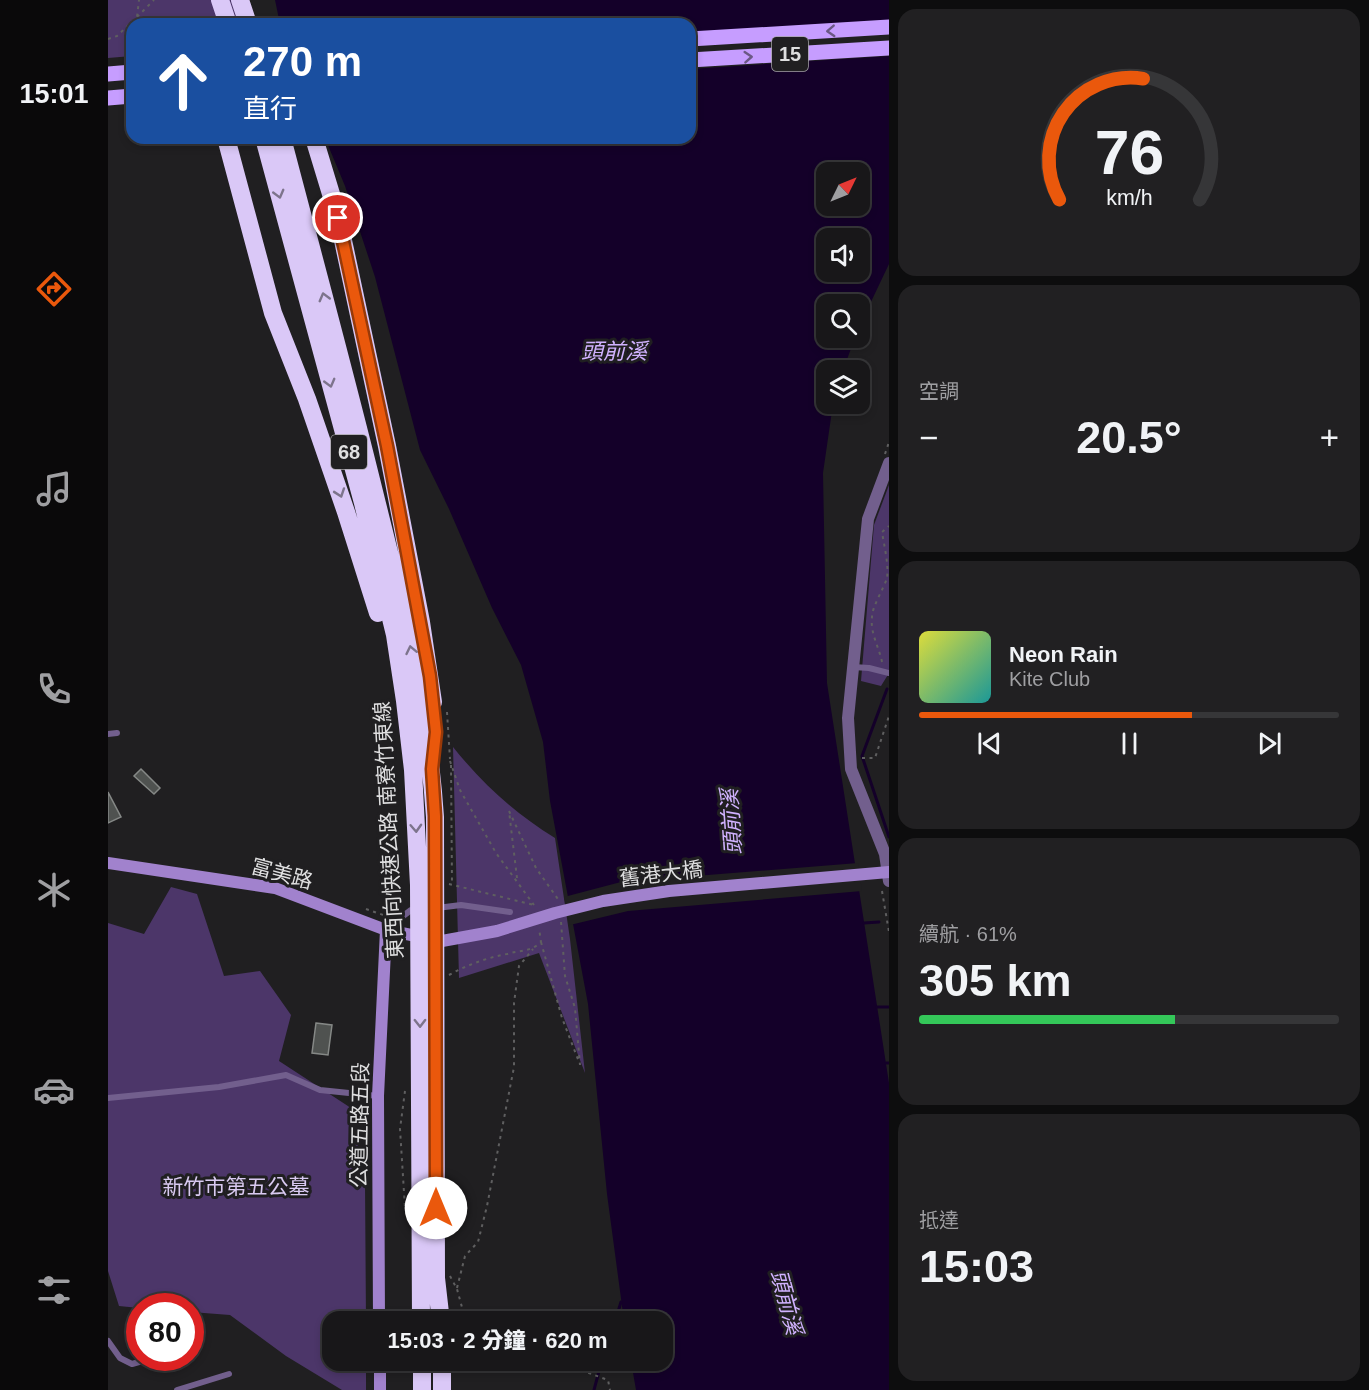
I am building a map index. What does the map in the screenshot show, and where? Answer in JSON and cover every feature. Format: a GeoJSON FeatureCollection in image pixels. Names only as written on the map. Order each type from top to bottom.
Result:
{"type":"FeatureCollection","features":[{"type":"Feature","properties":{"kind":"highway"},"geometry":{"type":"LineString","coordinates":[[220,0],[226,18]]}},
{"type":"Feature","properties":{"kind":"highway"},"geometry":{"type":"LineString","coordinates":[[240,0],[246,18]]}},
{"type":"Feature","properties":{"kind":"highway"},"geometry":{"type":"LineString","coordinates":[[228,144],[273,313],[307,399],[376,604],[394,677],[412,770]]}},
{"type":"Feature","properties":{"kind":"highway","name":"東西向快速公路 南寮竹東線"},"geometry":{"type":"LineString","coordinates":[[266,144],[363,503],[395,635],[412,770],[419,885],[429,1277],[438,1311]]}},
{"type":"Feature","properties":{"kind":"highway","name":"東西向快速公路 南寮竹東線"},"geometry":{"type":"LineString","coordinates":[[284,144],[402,603],[422,700],[432,769],[435,828],[429,1277],[423,1311]]}},
{"type":"Feature","properties":{"kind":"highway"},"geometry":{"type":"LineString","coordinates":[[316,144],[338,218],[387,446],[421,622],[436,732],[432,769]]}},
{"type":"Feature","properties":{"kind":"highway"},"geometry":{"type":"LineString","coordinates":[[422,1371],[422,1390]]}},
{"type":"Feature","properties":{"kind":"highway"},"geometry":{"type":"LineString","coordinates":[[442,1371],[442,1390]]}},
{"type":"Feature","properties":{"kind":"main road","name":"15"},"geometry":{"type":"LineString","coordinates":[[696,39],[889,27]]}},
{"type":"Feature","properties":{"kind":"main road","name":"15"},"geometry":{"type":"LineString","coordinates":[[696,60],[889,48]]}},
{"type":"Feature","properties":{"kind":"main road"},"geometry":{"type":"LineString","coordinates":[[108,74],[126,72]]}},
{"type":"Feature","properties":{"kind":"main road"},"geometry":{"type":"LineString","coordinates":[[108,98],[126,96]]}},
{"type":"Feature","properties":{"kind":"main road","name":"富美路"},"geometry":{"type":"LineString","coordinates":[[108,863],[275,888],[386,930],[442,941]]}},
{"type":"Feature","properties":{"kind":"main road","name":"舊港大橋"},"geometry":{"type":"LineString","coordinates":[[442,941],[497,932],[555,913],[603,901],[669,891],[889,872]]}},
{"type":"Feature","properties":{"kind":"main road","name":"公道五路五段"},"geometry":{"type":"LineString","coordinates":[[379,1311],[378,1096],[386,930]]}},
{"type":"Feature","properties":{"kind":"main road"},"geometry":{"type":"LineString","coordinates":[[380,1371],[381,1390]]}},
{"type":"Feature","properties":{"kind":"street"},"geometry":{"type":"LineString","coordinates":[[889,463],[868,519],[848,718],[851,769],[885,854],[889,881]]}},
{"type":"Feature","properties":{"kind":"lane"},"geometry":{"type":"LineString","coordinates":[[853,667],[885,672]]}},
{"type":"Feature","properties":{"kind":"lane"},"geometry":{"type":"LineString","coordinates":[[108,734],[117,733]]}},
{"type":"Feature","properties":{"kind":"lane"},"geometry":{"type":"LineString","coordinates":[[386,930],[411,910],[461,905],[510,912]]}},
{"type":"Feature","properties":{"kind":"lane"},"geometry":{"type":"LineString","coordinates":[[108,1098],[219,1087],[286,1075],[320,1090],[378,1096]]}},
{"type":"Feature","properties":{"kind":"lane"},"geometry":{"type":"LineString","coordinates":[[108,1341],[120,1358],[126,1361]]}},
{"type":"Feature","properties":{"kind":"lane"},"geometry":{"type":"LineString","coordinates":[[177,1390],[229,1374]]}},
{"type":"Feature","properties":{"kind":"path"},"geometry":{"type":"LineString","coordinates":[[137,17],[139,0]]}},
{"type":"Feature","properties":{"kind":"path"},"geometry":{"type":"LineString","coordinates":[[137,17],[154,0]]}},
{"type":"Feature","properties":{"kind":"path"},"geometry":{"type":"LineString","coordinates":[[108,39],[117,36],[126,27]]}},
{"type":"Feature","properties":{"kind":"path"},"geometry":{"type":"LineString","coordinates":[[885,672],[873,635],[871,620],[888,575],[882,532],[889,526]]}},
{"type":"Feature","properties":{"kind":"path"},"geometry":{"type":"LineString","coordinates":[[447,712],[452,885]]}},
{"type":"Feature","properties":{"kind":"path"},"geometry":{"type":"LineString","coordinates":[[867,757],[875,758],[889,716]]}},
{"type":"Feature","properties":{"kind":"path"},"geometry":{"type":"LineString","coordinates":[[450,761],[460,790],[491,844],[534,905]]}},
{"type":"Feature","properties":{"kind":"path"},"geometry":{"type":"LineString","coordinates":[[541,942],[562,1018],[580,1065]]}},
{"type":"Feature","properties":{"kind":"path"},"geometry":{"type":"LineString","coordinates":[[457,1289],[465,1256],[478,1242],[487,1206],[514,1067],[514,1003],[519,966],[533,950]]}},
{"type":"Feature","properties":{"kind":"path"},"geometry":{"type":"LineString","coordinates":[[585,1371],[608,1380],[610,1390]]}},
{"type":"Feature","properties":{"kind":"green space"},"geometry":{"type":"Polygon","coordinates":[[[108,0],[235,0],[238,18],[126,18],[126,56],[108,58],[108,0]]]}},
{"type":"Feature","properties":{"kind":"green space"},"geometry":{"type":"Polygon","coordinates":[[[889,485],[889,673],[881,686],[861,681],[874,525],[889,485]]]}},
{"type":"Feature","properties":{"kind":"green space"},"geometry":{"type":"Polygon","coordinates":[[[453,747],[500,797],[555,838],[570,939],[585,1073],[539,953],[459,978],[453,747]]]}},
{"type":"Feature","properties":{"kind":"green space","name":"新竹市第五公墓"},"geometry":{"type":"Polygon","coordinates":[[[171,887],[197,894],[224,976],[260,971],[291,1015],[279,1061],[351,1108],[365,1183],[366,1311],[322,1311],[322,1371],[366,1371],[366,1390],[342,1390],[286,1356],[230,1315],[204,1313],[204,1293],[126,1293],[126,1307],[119,1306],[108,1271],[108,923],[144,934],[171,887]]]}},
{"type":"Feature","properties":{"kind":"water","name":"頭前溪"},"geometry":{"type":"Polygon","coordinates":[[[275,0],[889,0],[889,264],[870,304],[870,294],[816,294],[816,348],[851,348],[847,360],[816,360],[816,414],[832,414],[823,473],[827,683],[889,1083],[889,1390],[636,1390],[633,1371],[673,1371],[673,1311],[623,1311],[607,1194],[588,1004],[550,801],[543,742],[521,665],[492,608],[449,509],[420,450],[375,277],[345,186],[328,144],[696,144],[696,18],[279,18],[275,0]]]}},
{"type":"Feature","properties":{"kind":"pier"},"geometry":{"type":"Polygon","coordinates":[[[889,20],[889,56],[696,69],[696,32],[889,20]]]}},
{"type":"Feature","properties":{"kind":"pier"},"geometry":{"type":"Polygon","coordinates":[[[858,863],[862,891],[628,911],[570,925],[564,897],[621,882],[858,863]]]}},
{"type":"Feature","properties":{"kind":"building"},"geometry":{"type":"Polygon","coordinates":[[[141,769],[160,788],[154,794],[134,776],[141,769]]]}},
{"type":"Feature","properties":{"kind":"building"},"geometry":{"type":"Polygon","coordinates":[[[108,792],[121,817],[108,823],[108,792]]]}},
{"type":"Feature","properties":{"kind":"building"},"geometry":{"type":"Polygon","coordinates":[[[316,1023],[332,1025],[328,1055],[312,1053],[316,1023]]]}},
{"type":"Feature","properties":{"kind":"waterway"},"geometry":{"type":"LineString","coordinates":[[887,689],[862,756],[889,837]]}},
{"type":"Feature","properties":{"kind":"waterway"},"geometry":{"type":"LineString","coordinates":[[864,923],[879,922]]}},
{"type":"Feature","properties":{"kind":"waterway"},"geometry":{"type":"LineString","coordinates":[[877,1007],[889,1007]]}},
{"type":"Feature","properties":{"kind":"waterway"},"geometry":{"type":"LineString","coordinates":[[618,1311],[621,1302]]}},
{"type":"Feature","properties":{"kind":"waterway"},"geometry":{"type":"LineString","coordinates":[[594,1390],[599,1371]]}},
{"type":"Feature","properties":{"kind":"route"},"geometry":{"type":"LineString","coordinates":[[338,218],[387,446],[421,622],[436,732],[432,769],[435,816],[436,1208]]}}]}
